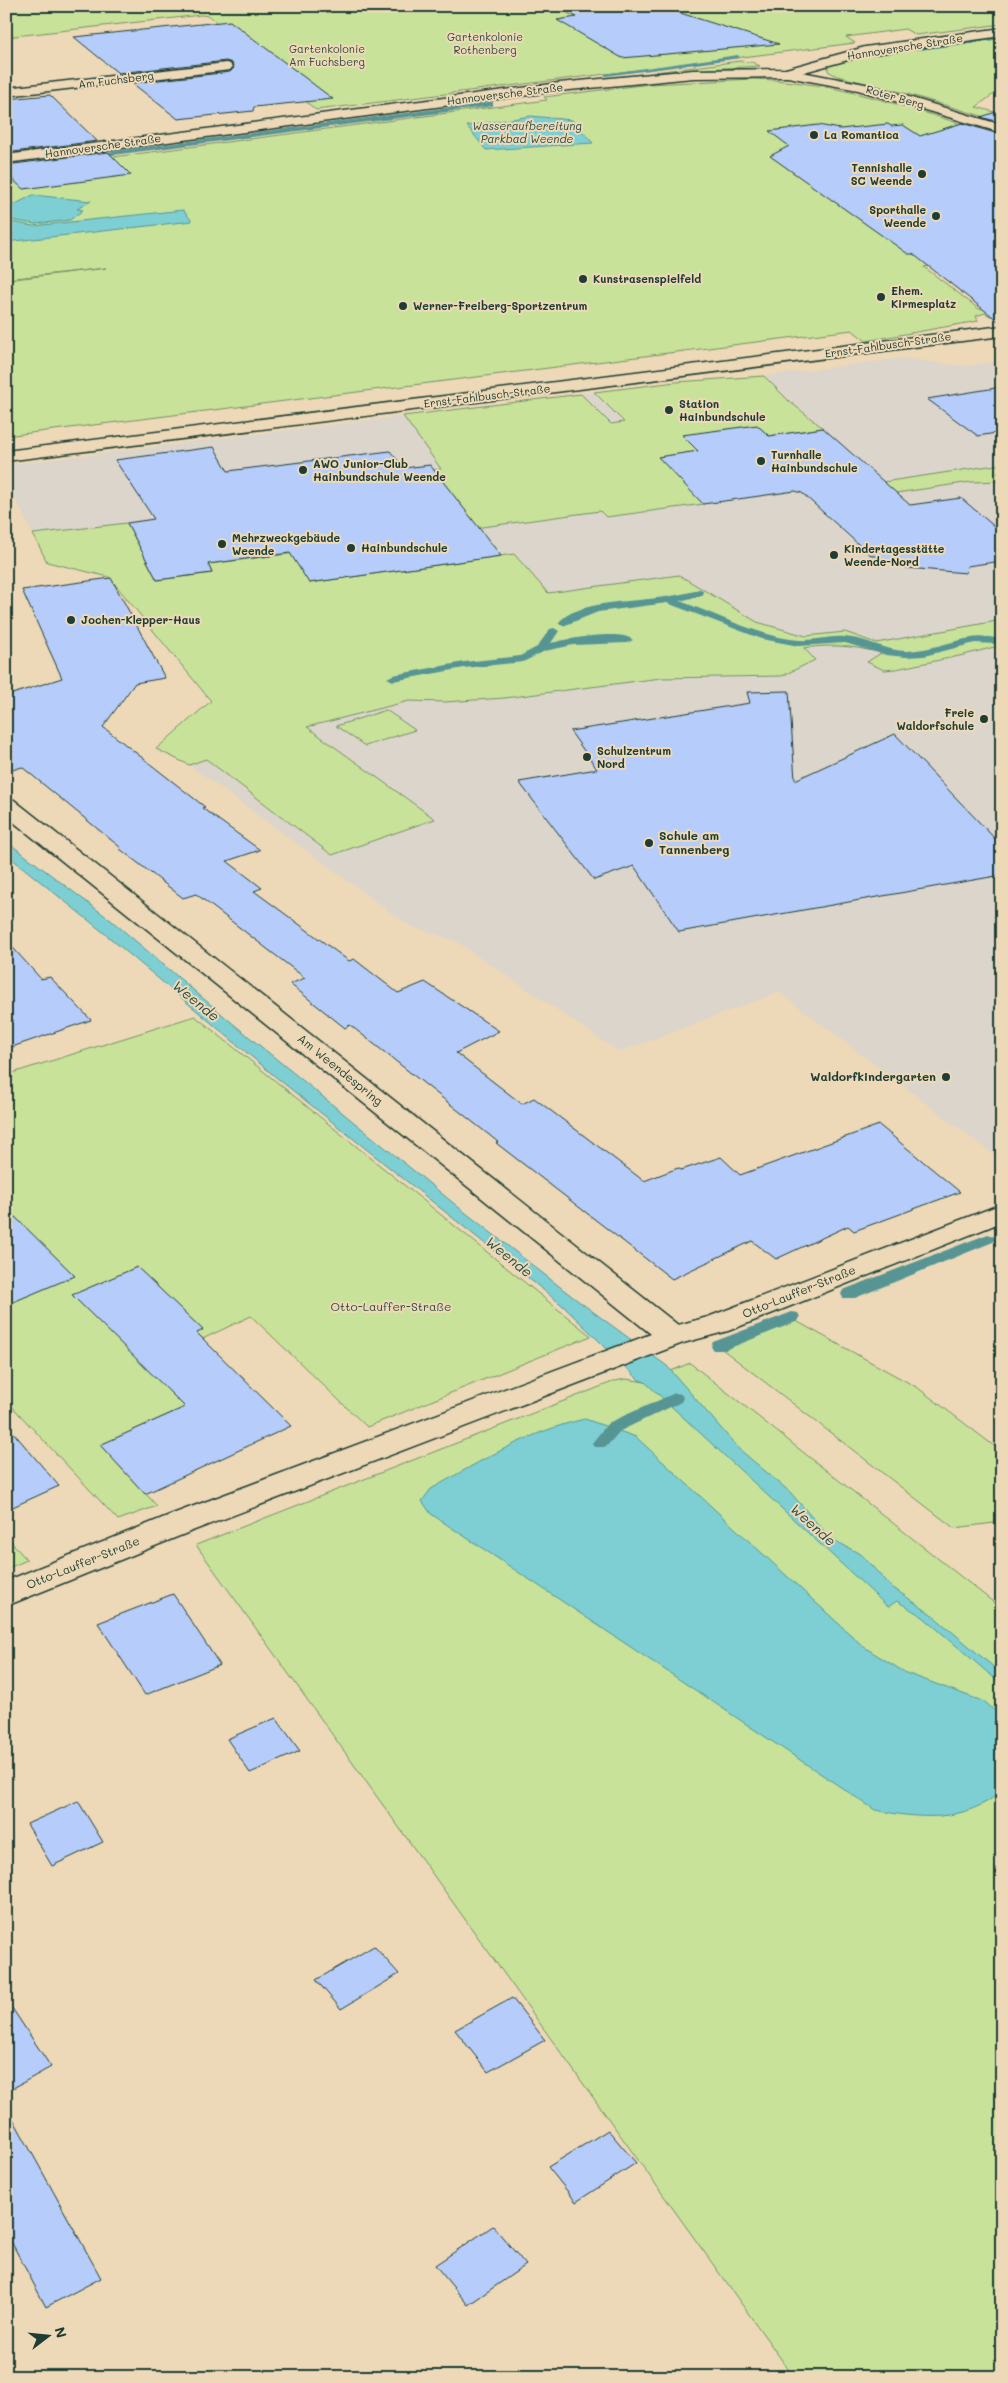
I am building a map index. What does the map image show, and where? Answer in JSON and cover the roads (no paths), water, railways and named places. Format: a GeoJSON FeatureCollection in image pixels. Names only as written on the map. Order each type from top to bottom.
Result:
{"type":"FeatureCollection","features":[{"type":"Feature","properties":{"kind":"street","name":"Hannoversche Straße"},"geometry":{"type":"LineString","coordinates":[[6,159],[551,88],[693,74],[786,73],[866,51],[1002,32]]}},
{"type":"Feature","properties":{"kind":"street","name":"Am Fuchsberg"},"geometry":{"type":"LineString","coordinates":[[6,92],[226,67]]}},
{"type":"Feature","properties":{"kind":"street","name":"Roter Berg"},"geometry":{"type":"LineString","coordinates":[[786,73],[860,87],[1002,129]]}},
{"type":"Feature","properties":{"kind":"street","name":"Ernst-Fahlbusch-Straße"},"geometry":{"type":"LineString","coordinates":[[967,335],[981,329],[1002,326]]}},
{"type":"Feature","properties":{"kind":"street","name":"Ernst-Fahlbusch-Straße"},"geometry":{"type":"LineString","coordinates":[[6,456],[1002,332]]}},
{"type":"Feature","properties":{"kind":"street","name":"Am Weendespring"},"geometry":{"type":"LineString","coordinates":[[6,805],[666,1339]]}},
{"type":"Feature","properties":{"kind":"street","name":"Otto-Lauffer-Straße"},"geometry":{"type":"LineString","coordinates":[[6,1594],[181,1523],[666,1339],[718,1324],[1002,1212]]}},
{"type":"Feature","properties":{"kind":"water","name":"Wasseraufbereitung Parkbad Weende"},"geometry":{"type":"Polygon","coordinates":[[[531,116],[572,120],[593,143],[486,150],[467,126],[531,116]]]}},
{"type":"Feature","properties":{"kind":"water"},"geometry":{"type":"Polygon","coordinates":[[[33,195],[91,201],[77,209],[83,210],[70,220],[35,224],[6,219],[6,209],[33,195]]]}},
{"type":"Feature","properties":{"kind":"water"},"geometry":{"type":"Polygon","coordinates":[[[183,210],[192,221],[6,242],[6,221],[33,226],[183,210]]]}},
{"type":"Feature","properties":{"kind":"water","name":"Weende"},"geometry":{"type":"Polygon","coordinates":[[[6,841],[112,921],[237,1027],[457,1206],[573,1297],[667,1366],[739,1449],[790,1492],[830,1538],[862,1555],[889,1585],[931,1614],[1002,1674],[1002,1685],[923,1617],[897,1601],[888,1607],[645,1382],[639,1380],[562,1305],[277,1078],[98,928],[6,854],[6,841]]]}},
{"type":"Feature","properties":{"kind":"water"},"geometry":{"type":"Polygon","coordinates":[[[585,1419],[636,1437],[864,1647],[906,1673],[985,1702],[1002,1717],[1002,1791],[972,1809],[941,1816],[908,1815],[875,1810],[431,1514],[422,1501],[431,1489],[506,1448],[544,1431],[585,1419]]]}},
{"type":"Feature","properties":{"kind":"waterway"},"geometry":{"type":"LineString","coordinates":[[920,48],[1002,37]]}},
{"type":"Feature","properties":{"kind":"waterway"},"geometry":{"type":"LineString","coordinates":[[606,74],[738,57]]}},
{"type":"Feature","properties":{"kind":"waterway"},"geometry":{"type":"LineString","coordinates":[[90,156],[490,104]]}},
{"type":"Feature","properties":{"kind":"waterway"},"geometry":{"type":"LineString","coordinates":[[668,600],[699,593]]}},
{"type":"Feature","properties":{"kind":"waterway"},"geometry":{"type":"LineString","coordinates":[[563,623],[584,612],[613,606],[668,600]]}},
{"type":"Feature","properties":{"kind":"waterway"},"geometry":{"type":"LineString","coordinates":[[668,600],[766,637],[799,643],[845,640],[886,652],[906,654],[924,653],[975,640],[997,641]]}},
{"type":"Feature","properties":{"kind":"waterway"},"geometry":{"type":"LineString","coordinates":[[541,649],[554,631]]}},
{"type":"Feature","properties":{"kind":"waterway"},"geometry":{"type":"LineString","coordinates":[[541,649],[583,640],[627,640]]}},
{"type":"Feature","properties":{"kind":"waterway"},"geometry":{"type":"LineString","coordinates":[[393,678],[464,665],[523,659],[541,649]]}},
{"type":"Feature","properties":{"kind":"waterway"},"geometry":{"type":"LineString","coordinates":[[849,1294],[988,1239]]}},
{"type":"Feature","properties":{"kind":"waterway"},"geometry":{"type":"LineString","coordinates":[[719,1346],[792,1317]]}},
{"type":"Feature","properties":{"kind":"waterway"},"geometry":{"type":"LineString","coordinates":[[600,1443],[614,1427],[675,1398]]}},
{"type":"Feature","properties":{"kind":"place","name":"La Romantica"},"geometry":{"type":"Point","coordinates":[814,135]}},
{"type":"Feature","properties":{"kind":"place","name":"Tennishalle SC Weende"},"geometry":{"type":"Point","coordinates":[922,174]}},
{"type":"Feature","properties":{"kind":"place","name":"Sporthalle Weende"},"geometry":{"type":"Point","coordinates":[936,216]}},
{"type":"Feature","properties":{"kind":"place","name":"Kunstrasenspielfeld"},"geometry":{"type":"Point","coordinates":[583,279]}},
{"type":"Feature","properties":{"kind":"place","name":"Ehem. Kirmesplatz"},"geometry":{"type":"Point","coordinates":[881,297]}},
{"type":"Feature","properties":{"kind":"place","name":"Werner-Freiberg-Sportzentrum"},"geometry":{"type":"Point","coordinates":[403,306]}},
{"type":"Feature","properties":{"kind":"place","name":"Station Hainbundschule"},"geometry":{"type":"Point","coordinates":[669,410]}},
{"type":"Feature","properties":{"kind":"place","name":"Turnhalle Hainbundschule"},"geometry":{"type":"Point","coordinates":[761,461]}},
{"type":"Feature","properties":{"kind":"place","name":"AWO Junior-Club Hainbundschule Weende"},"geometry":{"type":"Point","coordinates":[303,470]}},
{"type":"Feature","properties":{"kind":"place","name":"Mehrzweckgebäude Weende"},"geometry":{"type":"Point","coordinates":[222,544]}},
{"type":"Feature","properties":{"kind":"place","name":"Hainbundschule"},"geometry":{"type":"Point","coordinates":[351,548]}},
{"type":"Feature","properties":{"kind":"place","name":"Kindertagesstätte Weende-Nord"},"geometry":{"type":"Point","coordinates":[834,555]}},
{"type":"Feature","properties":{"kind":"place","name":"Jochen-Klepper-Haus"},"geometry":{"type":"Point","coordinates":[71,620]}},
{"type":"Feature","properties":{"kind":"place","name":"Freie Waldorfschule"},"geometry":{"type":"Point","coordinates":[984,719]}},
{"type":"Feature","properties":{"kind":"place","name":"Schulzentrum Nord"},"geometry":{"type":"Point","coordinates":[587,757]}},
{"type":"Feature","properties":{"kind":"place","name":"Schule am Tannenberg"},"geometry":{"type":"Point","coordinates":[649,843]}},
{"type":"Feature","properties":{"kind":"place","name":"Waldorfkindergarten"},"geometry":{"type":"Point","coordinates":[946,1077]}},
{"type":"Feature","properties":{"kind":"park label","name":"Gartenkolonie Rothenberg"},"geometry":{"type":"Point","coordinates":[485,43]}},
{"type":"Feature","properties":{"kind":"park label","name":"Gartenkolonie Am Fuchsberg"},"geometry":{"type":"Point","coordinates":[327,55]}}]}
